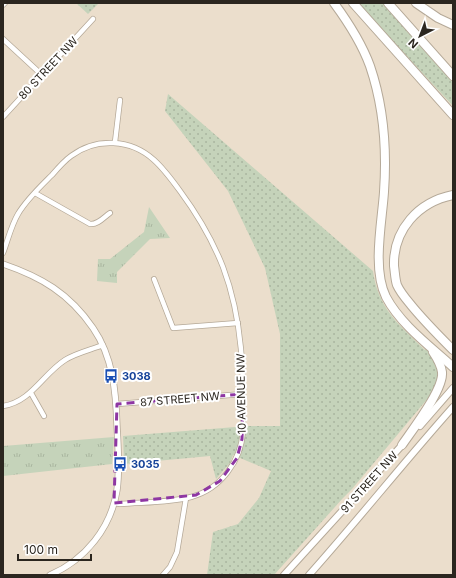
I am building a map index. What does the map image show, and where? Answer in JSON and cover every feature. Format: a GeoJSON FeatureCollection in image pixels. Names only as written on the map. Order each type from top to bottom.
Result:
{"type":"FeatureCollection","features":[{"type":"Feature","properties":{"kind":"highway"},"geometry":{"type":"LineString","coordinates":[[334,3],[357,40],[370,65],[382,110],[385,149],[379,262],[381,279],[386,296],[396,311],[420,336],[453,366]]}},
{"type":"Feature","properties":{"kind":"highway"},"geometry":{"type":"LineString","coordinates":[[353,3],[453,115]]}},
{"type":"Feature","properties":{"kind":"highway"},"geometry":{"type":"LineString","coordinates":[[388,3],[453,76]]}},
{"type":"Feature","properties":{"kind":"highway"},"geometry":{"type":"LineString","coordinates":[[416,3],[438,18],[453,25]]}},
{"type":"Feature","properties":{"kind":"highway"},"geometry":{"type":"LineString","coordinates":[[453,195],[439,198],[427,205],[409,220],[396,246],[394,257],[395,274],[399,289],[428,326],[453,350]]}},
{"type":"Feature","properties":{"kind":"highway"},"geometry":{"type":"LineString","coordinates":[[402,445],[436,393],[442,380],[442,371],[438,360],[420,336]]}},
{"type":"Feature","properties":{"kind":"highway"},"geometry":{"type":"LineString","coordinates":[[441,338],[453,342]]}},
{"type":"Feature","properties":{"kind":"main road","name":"91 STREET NW"},"geometry":{"type":"LineString","coordinates":[[284,575],[453,388]]}},
{"type":"Feature","properties":{"kind":"main road","name":"91 STREET NW"},"geometry":{"type":"LineString","coordinates":[[309,575],[453,407]]}},
{"type":"Feature","properties":{"kind":"street","name":"80 STREET NW"},"geometry":{"type":"LineString","coordinates":[[3,117],[93,19]]}},
{"type":"Feature","properties":{"kind":"street"},"geometry":{"type":"LineString","coordinates":[[3,39],[42,75]]}},
{"type":"Feature","properties":{"kind":"street"},"geometry":{"type":"LineString","coordinates":[[3,253],[16,218],[23,206],[64,162],[76,153],[94,145],[115,142],[120,100]]}},
{"type":"Feature","properties":{"kind":"street","name":"10 AVENUE NW"},"geometry":{"type":"LineString","coordinates":[[114,503],[120,504],[186,498],[202,493],[224,477],[240,451],[242,439],[243,394],[242,358],[238,323],[223,267],[206,230],[176,186],[157,163],[134,147],[115,142]]}},
{"type":"Feature","properties":{"kind":"street"},"geometry":{"type":"LineString","coordinates":[[35,193],[90,224],[98,223],[110,213]]}},
{"type":"Feature","properties":{"kind":"street"},"geometry":{"type":"LineString","coordinates":[[3,264],[37,277],[59,291],[77,307],[93,328],[102,345],[110,367],[117,404],[118,479],[114,503],[107,521],[96,539],[82,555],[63,572],[50,575]]}},
{"type":"Feature","properties":{"kind":"street"},"geometry":{"type":"LineString","coordinates":[[154,279],[173,328],[238,323]]}},
{"type":"Feature","properties":{"kind":"street"},"geometry":{"type":"LineString","coordinates":[[3,406],[31,393],[56,366],[66,359],[102,345]]}},
{"type":"Feature","properties":{"kind":"street"},"geometry":{"type":"LineString","coordinates":[[31,393],[44,416]]}},
{"type":"Feature","properties":{"kind":"street","name":"87 STREET NW"},"geometry":{"type":"LineString","coordinates":[[117,404],[243,394]]}},
{"type":"Feature","properties":{"kind":"street"},"geometry":{"type":"LineString","coordinates":[[163,575],[170,567],[177,552],[186,498]]}},
{"type":"Feature","properties":{"kind":"highlighted area"},"geometry":{"type":"Polygon","coordinates":[[[243,394],[242,439],[237,458],[220,481],[196,495],[114,503],[117,404],[243,394]]]}},
{"type":"Feature","properties":{"kind":"green space"},"geometry":{"type":"Polygon","coordinates":[[[76,3],[99,3],[88,14],[76,3]]]}},
{"type":"Feature","properties":{"kind":"green space"},"geometry":{"type":"Polygon","coordinates":[[[359,3],[383,3],[453,81],[453,106],[375,22],[359,3]]]}},
{"type":"Feature","properties":{"kind":"green space"},"geometry":{"type":"Polygon","coordinates":[[[168,94],[373,271],[380,295],[391,315],[398,324],[425,350],[426,348],[435,361],[437,367],[438,378],[429,397],[352,489],[274,575],[207,575],[213,532],[238,524],[259,498],[271,471],[233,455],[230,463],[216,479],[210,456],[124,464],[123,436],[248,426],[280,426],[280,334],[265,268],[228,191],[165,111],[168,94]]]}},
{"type":"Feature","properties":{"kind":"green space"},"geometry":{"type":"Polygon","coordinates":[[[149,207],[170,238],[150,239],[117,272],[117,283],[97,281],[98,259],[110,259],[144,232],[149,207]]]}},
{"type":"Feature","properties":{"kind":"green space"},"geometry":{"type":"Polygon","coordinates":[[[114,437],[112,464],[3,476],[3,446],[114,437]]]}},
{"type":"Feature","properties":{"kind":"place","name":"3038"},"geometry":{"type":"Point","coordinates":[111,376]}},
{"type":"Feature","properties":{"kind":"place","name":"3035"},"geometry":{"type":"Point","coordinates":[120,464]}}]}
